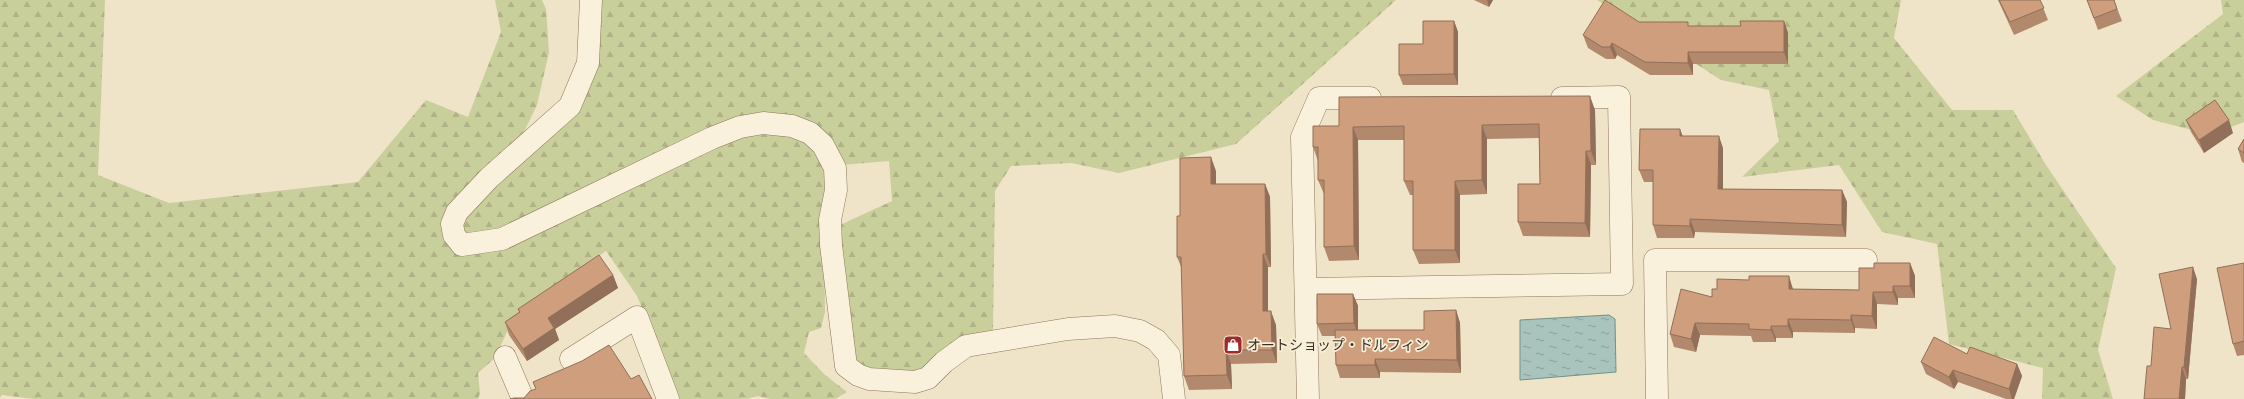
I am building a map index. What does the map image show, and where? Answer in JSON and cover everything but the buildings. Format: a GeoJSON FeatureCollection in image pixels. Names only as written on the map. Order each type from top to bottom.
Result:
{"type":"FeatureCollection","features":[{"type":"Feature","properties":{"kind":"street"},"geometry":{"type":"LineString","coordinates":[[591,0],[588,63],[570,106],[489,178],[457,212],[452,224],[454,235],[462,245],[502,239],[712,138],[740,127],[763,123],[792,126],[810,133],[823,145],[835,168],[836,190],[830,220],[831,245],[846,366],[858,375],[869,379],[915,382],[928,378],[944,362],[966,346],[1006,337],[1068,329],[1115,326],[1140,331],[1156,340],[1169,355],[1174,399]]}},
{"type":"Feature","properties":{"kind":"street"},"geometry":{"type":"LineString","coordinates":[[1307,289],[1622,284],[1619,97],[1540,98]]}},
{"type":"Feature","properties":{"kind":"street"},"geometry":{"type":"LineString","coordinates":[[1308,399],[1307,289],[1302,137],[1319,98],[1390,98]]}},
{"type":"Feature","properties":{"kind":"street"},"geometry":{"type":"LineString","coordinates":[[1657,399],[1655,260],[1866,260]]}},
{"type":"Feature","properties":{"kind":"street"},"geometry":{"type":"LineString","coordinates":[[570,359],[637,317],[668,399]]}},
{"type":"Feature","properties":{"kind":"street"},"geometry":{"type":"LineString","coordinates":[[505,357],[523,399]]}},
{"type":"Feature","properties":{"kind":"green space"},"geometry":{"type":"Polygon","coordinates":[[[0,0],[105,0],[98,175],[169,203],[358,182],[426,100],[468,117],[501,32],[495,0],[542,0],[546,9],[549,52],[537,105],[519,142],[446,218],[443,239],[464,256],[581,210],[749,132],[799,135],[820,151],[829,182],[824,222],[825,312],[821,328],[809,332],[804,353],[824,374],[847,392],[835,399],[770,399],[758,396],[746,399],[680,399],[637,296],[606,251],[513,319],[495,358],[478,373],[480,393],[478,399],[34,399],[2,395],[0,398],[0,0]]]}},
{"type":"Feature","properties":{"kind":"green space"},"geometry":{"type":"Polygon","coordinates":[[[600,0],[1396,0],[1236,144],[1119,173],[1071,163],[1011,166],[995,191],[993,332],[928,372],[870,372],[852,358],[838,236],[842,224],[892,201],[889,161],[842,165],[781,116],[498,232],[468,235],[460,228],[461,218],[575,108],[600,0]]]}},
{"type":"Feature","properties":{"kind":"green space"},"geometry":{"type":"Polygon","coordinates":[[[1597,0],[1901,0],[1894,38],[1952,110],[2013,110],[2046,165],[2116,268],[2098,350],[2113,399],[2042,399],[2043,368],[1949,344],[1937,244],[1882,232],[1839,165],[1742,177],[1779,141],[1769,90],[1721,80],[1597,0]]]}},
{"type":"Feature","properties":{"kind":"green space"},"geometry":{"type":"Polygon","coordinates":[[[2221,0],[2244,0],[2244,122],[2211,135],[2153,120],[2116,96],[2223,14],[2221,0]]]}},
{"type":"Feature","properties":{"kind":"water"},"geometry":{"type":"Polygon","coordinates":[[[1609,315],[1615,319],[1616,372],[1520,380],[1520,320],[1609,315]]]}},
{"type":"Feature","properties":{"kind":"place","name":"オートショップ・ドルフィン"},"geometry":{"type":"Point","coordinates":[1233,345]}}]}
